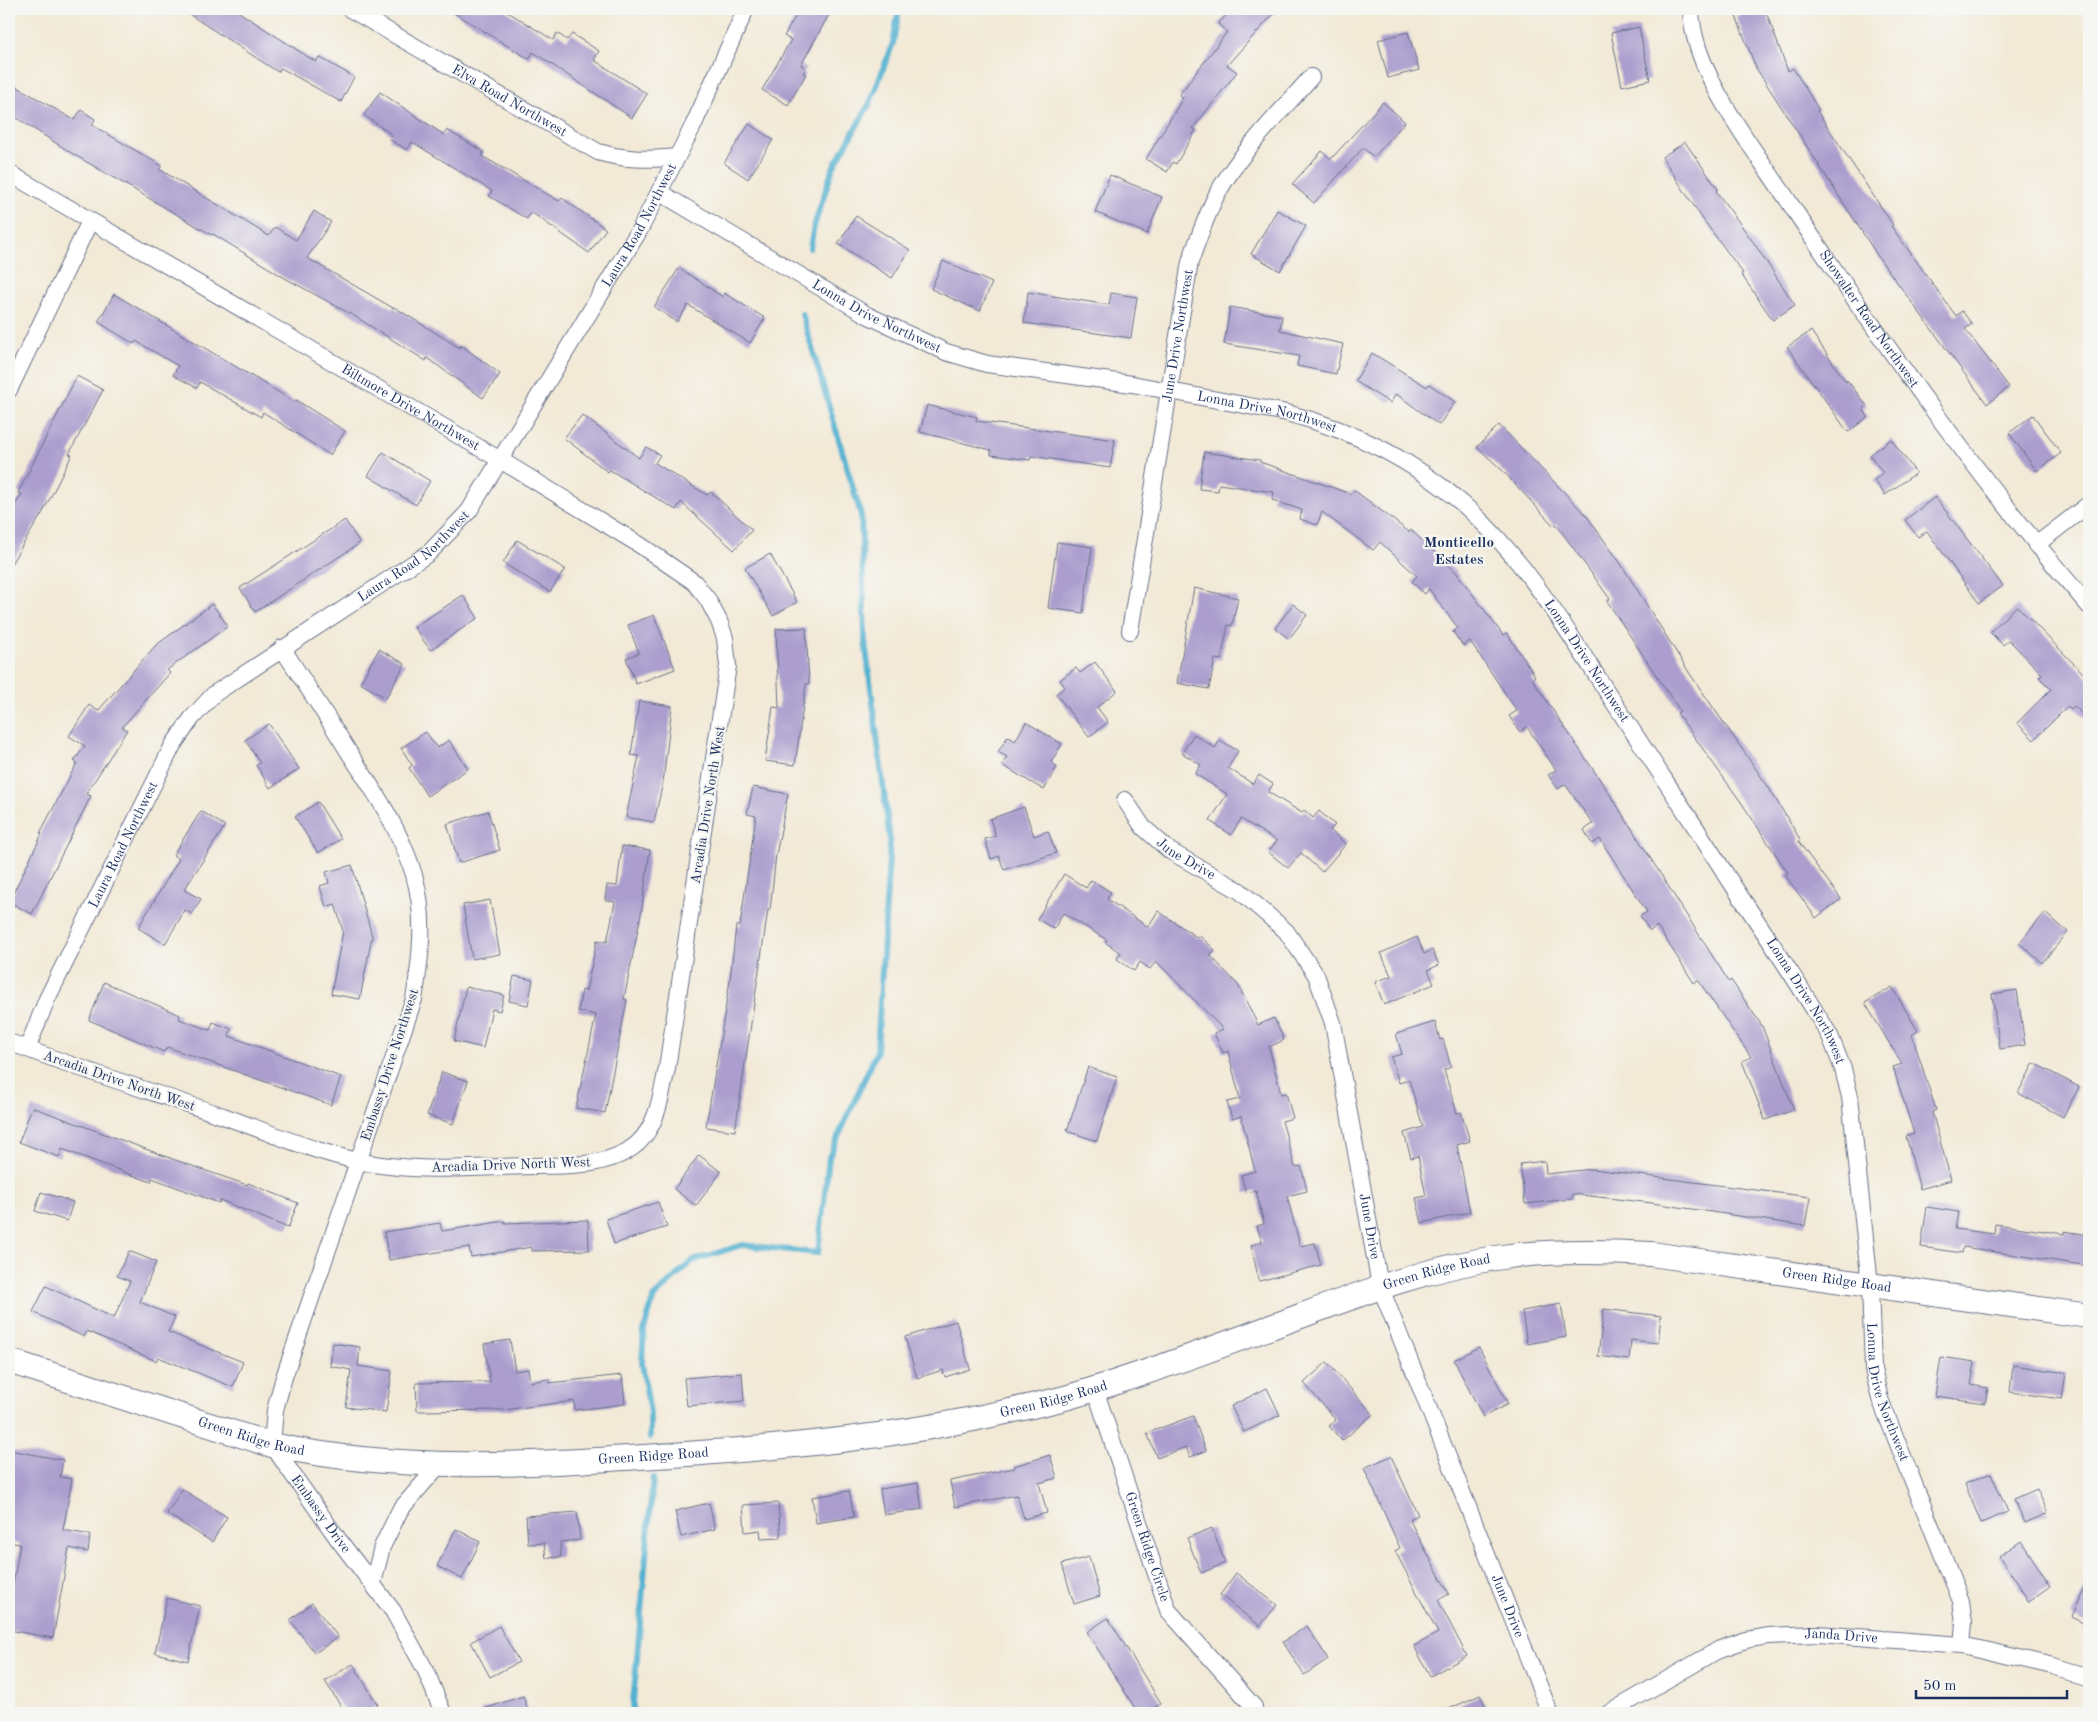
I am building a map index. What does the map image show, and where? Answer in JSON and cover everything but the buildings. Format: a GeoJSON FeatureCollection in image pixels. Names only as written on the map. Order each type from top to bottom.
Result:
{"type":"FeatureCollection","features":[{"type":"Feature","properties":{"kind":"street","name":"Elva Road Northwest"},"geometry":{"type":"LineString","coordinates":[[350,9],[598,152],[619,158],[649,160],[677,157]]}},
{"type":"Feature","properties":{"kind":"street","name":"Laura Road Northwest"},"geometry":{"type":"LineString","coordinates":[[27,1049],[47,999],[173,745],[192,718],[214,694],[429,553],[469,511],[502,460],[639,231],[725,60],[746,9]]}},
{"type":"Feature","properties":{"kind":"street","name":"Showalter Road Northwest"},"geometry":{"type":"LineString","coordinates":[[1691,9],[1696,46],[1704,66],[1732,116],[1841,280],[1988,483],[2036,545],[2089,606]]}},
{"type":"Feature","properties":{"kind":"street","name":"June Drive Northwest"},"geometry":{"type":"LineString","coordinates":[[1130,631],[1190,262],[1202,227],[1218,193],[1243,156],[1311,76]]}},
{"type":"Feature","properties":{"kind":"street","name":"Biltmore Drive Northwest"},"geometry":{"type":"LineString","coordinates":[[9,173],[502,460],[694,582],[708,600],[720,621],[725,638],[728,666],[723,704]]}},
{"type":"Feature","properties":{"kind":"street","name":"Lonna Drive Northwest"},"geometry":{"type":"LineString","coordinates":[[659,192],[867,315],[922,343],[987,364],[1168,391],[1304,417],[1352,434],[1382,449],[1426,476],[1462,503],[1495,534],[1524,568],[1830,1036],[1850,1097],[1870,1285],[1872,1363],[1880,1399],[1961,1601],[1964,1623],[1962,1645]]}},
{"type":"Feature","properties":{"kind":"street"},"geometry":{"type":"LineString","coordinates":[[9,390],[90,221]]}},
{"type":"Feature","properties":{"kind":"street"},"geometry":{"type":"LineString","coordinates":[[2036,545],[2089,504]]}},
{"type":"Feature","properties":{"kind":"street","name":"Embassy Drive Northwest"},"geometry":{"type":"LineString","coordinates":[[272,1445],[276,1410],[284,1377],[414,999],[421,944],[420,910],[414,875],[401,842],[379,799],[282,648]]}},
{"type":"Feature","properties":{"kind":"street","name":"Arcadia Drive North West"},"geometry":{"type":"LineString","coordinates":[[9,1042],[359,1161],[421,1169],[555,1166],[601,1162],[622,1154],[637,1144],[649,1130],[655,1117],[667,1068],[723,704]]}},
{"type":"Feature","properties":{"kind":"street","name":"June Drive"},"geometry":{"type":"LineString","coordinates":[[1126,800],[1143,827],[1170,851],[1240,891],[1286,931],[1316,975],[1333,1023],[1380,1286],[1550,1713]]}},
{"type":"Feature","properties":{"kind":"street","name":"Green Ridge Road"},"geometry":{"type":"LineString","coordinates":[[9,1361],[272,1445],[315,1454],[372,1462],[439,1465],[576,1462],[799,1446],[880,1437],[960,1422],[1068,1398],[1170,1366],[1380,1286],[1436,1270],[1501,1257],[1544,1253],[1597,1251],[1650,1254],[2089,1316]]}},
{"type":"Feature","properties":{"kind":"street","name":"Green Ridge Circle"},"geometry":{"type":"LineString","coordinates":[[1096,1389],[1168,1610],[1254,1707]]}},
{"type":"Feature","properties":{"kind":"street","name":"Embassy Drive"},"geometry":{"type":"LineString","coordinates":[[272,1445],[403,1627],[426,1671],[443,1713]]}},
{"type":"Feature","properties":{"kind":"street"},"geometry":{"type":"LineString","coordinates":[[373,1583],[382,1547],[400,1510],[439,1465]]}},
{"type":"Feature","properties":{"kind":"street","name":"Janda Drive"},"geometry":{"type":"LineString","coordinates":[[1609,1713],[1720,1649],[1746,1640],[1768,1636],[1818,1634],[1962,1645],[2053,1666],[2089,1677]]}},
{"type":"Feature","properties":{"kind":"waterway"},"geometry":{"type":"LineString","coordinates":[[810,248],[814,226],[833,168],[870,103],[893,43],[899,9]]}},
{"type":"Feature","properties":{"kind":"waterway"},"geometry":{"type":"LineString","coordinates":[[650,1437],[650,1413],[642,1363],[644,1330],[654,1297],[692,1261],[742,1245],[818,1253],[829,1157],[877,1051],[890,841],[865,640],[861,515],[802,314]]}},
{"type":"Feature","properties":{"kind":"waterway"},"geometry":{"type":"LineString","coordinates":[[632,1713],[653,1478]]}},
{"type":"Feature","properties":{"kind":"district","name":"Monticello Estates"},"geometry":{"type":"Point","coordinates":[1459,552]}}]}
